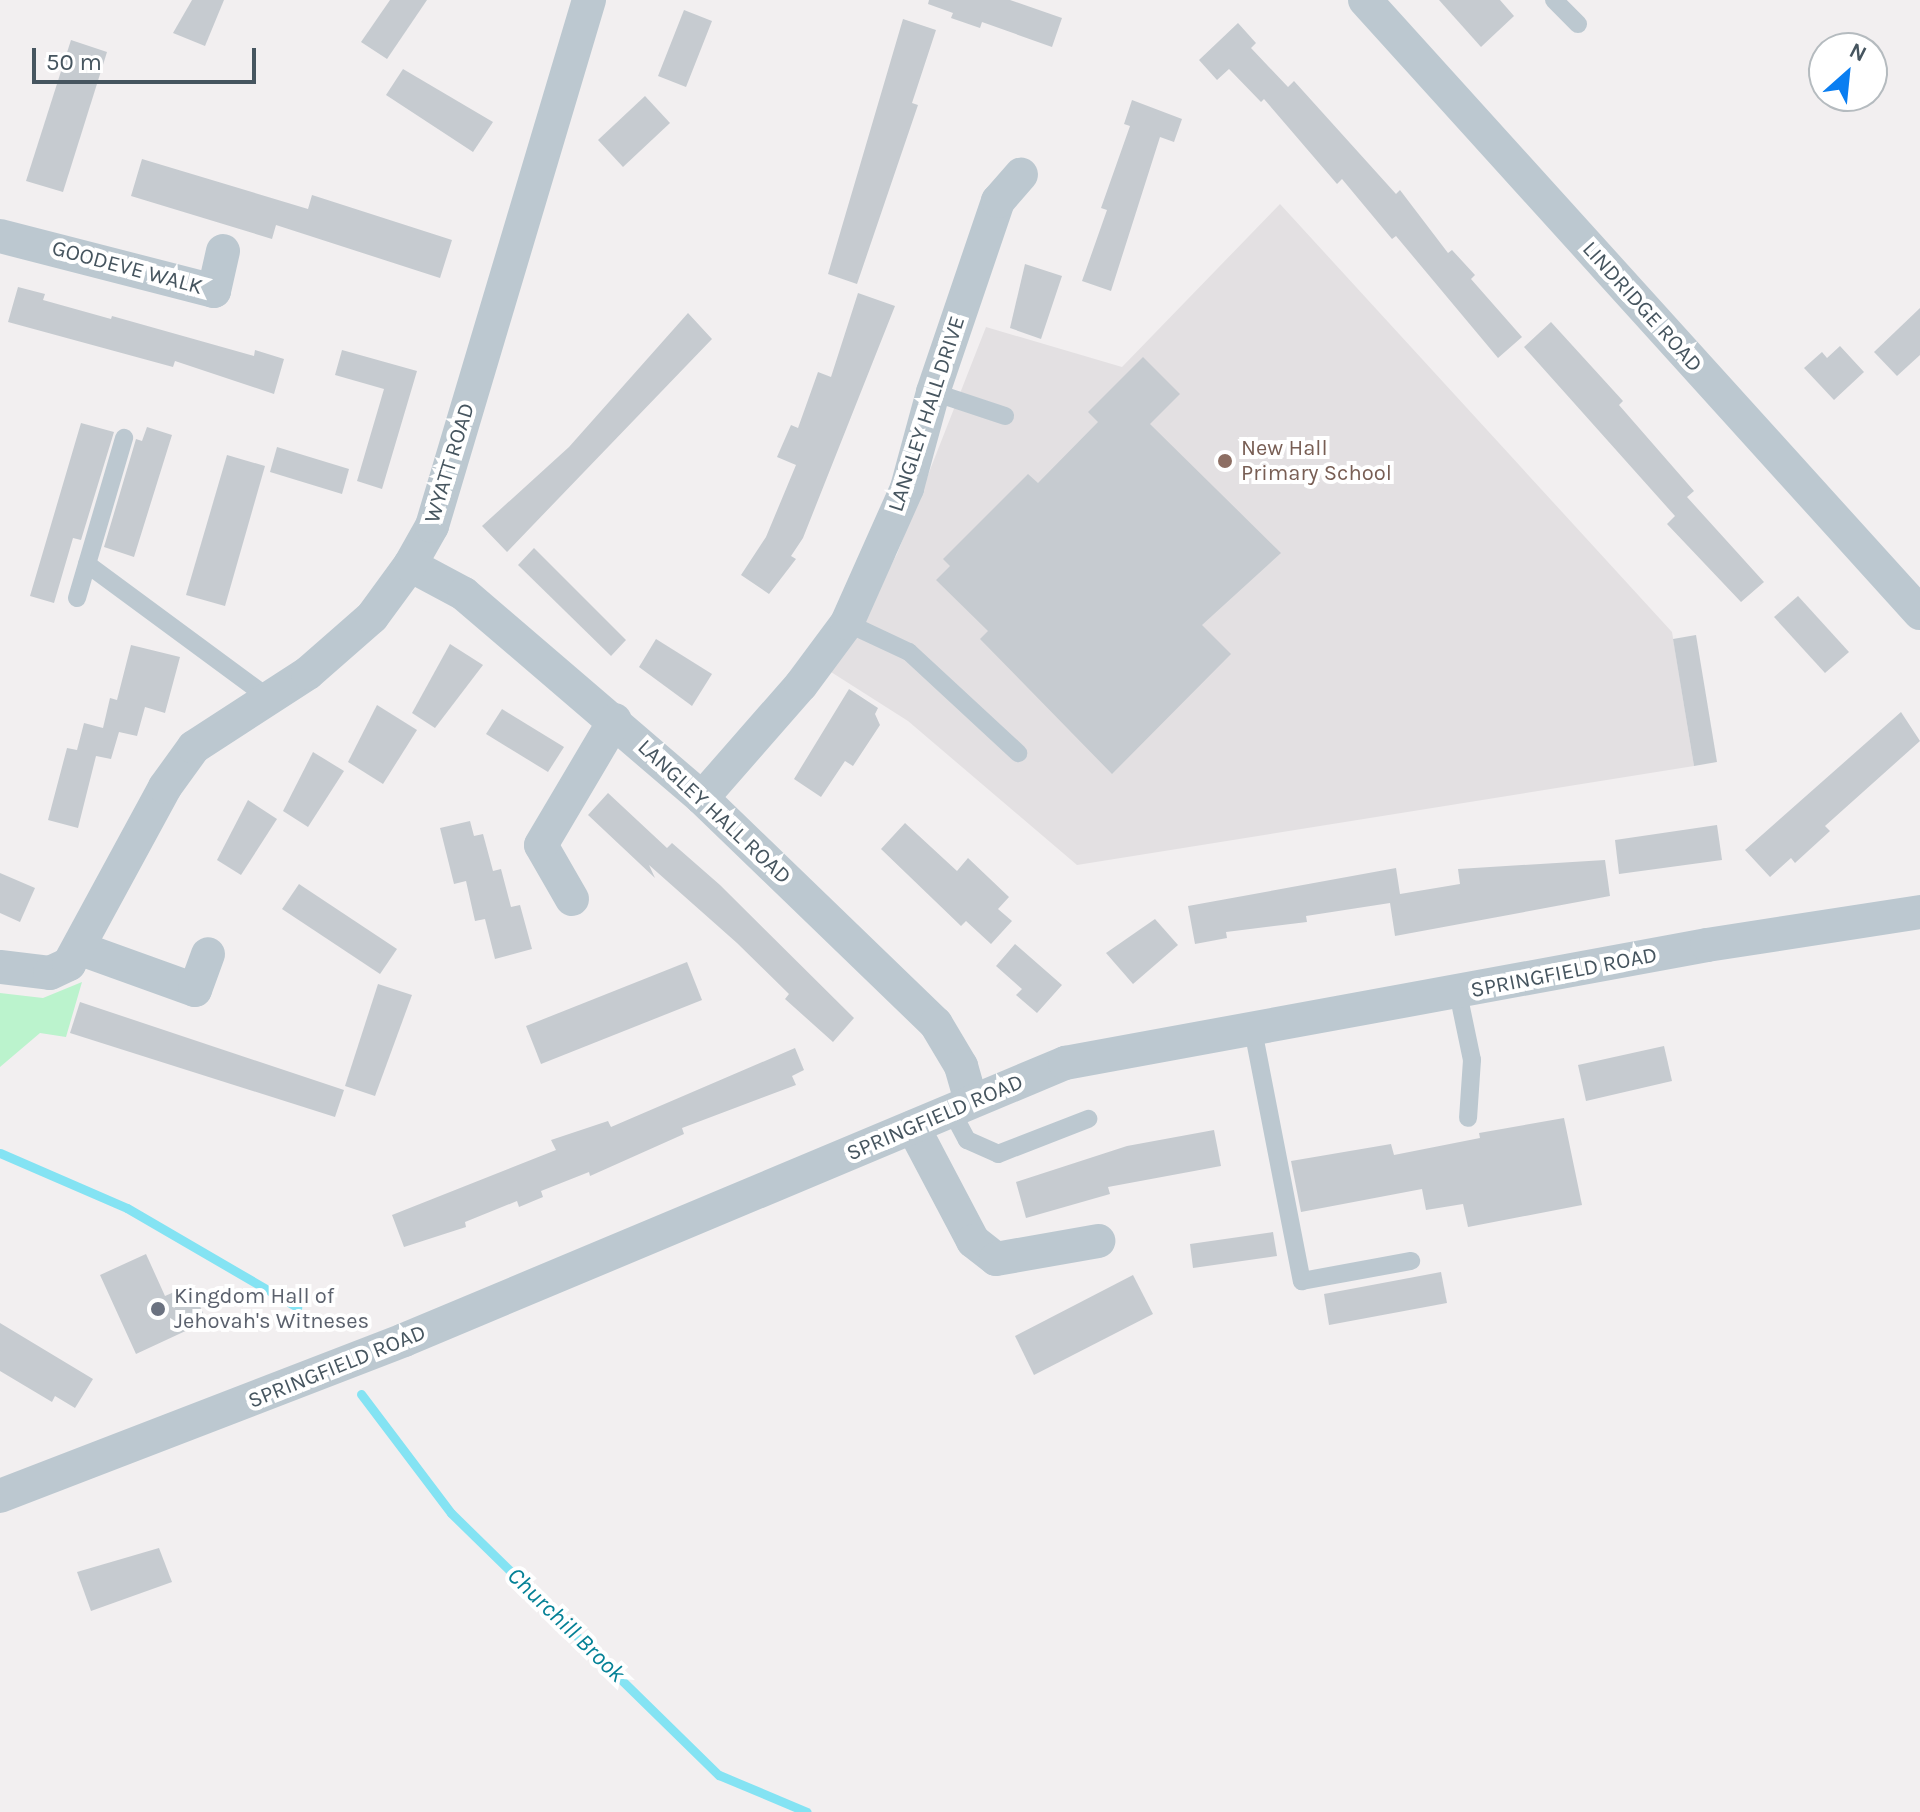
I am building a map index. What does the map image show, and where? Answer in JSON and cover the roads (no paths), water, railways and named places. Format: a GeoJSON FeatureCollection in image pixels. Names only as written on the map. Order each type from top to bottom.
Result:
{"type":"FeatureCollection","features":[{"type":"Feature","properties":{"kind":"street","name":"WYATT ROAD"},"geometry":{"type":"LineString","coordinates":[[0,967],[50,973],[69,964],[81,949],[165,787],[194,747],[308,673],[372,617],[410,565],[432,526],[589,0]]}},
{"type":"Feature","properties":{"kind":"street","name":"LINDRIDGE ROAD"},"geometry":{"type":"LineString","coordinates":[[1365,0],[1920,613]]}},
{"type":"Feature","properties":{"kind":"street","name":"LANGLEY HALL DRIVE"},"geometry":{"type":"LineString","coordinates":[[702,798],[801,685],[847,623],[907,488],[933,392],[998,201],[1021,175]]}},
{"type":"Feature","properties":{"kind":"street","name":"GOODEVE WALK"},"geometry":{"type":"LineString","coordinates":[[0,236],[214,291],[223,251]]}},
{"type":"Feature","properties":{"kind":"street","name":"LANGLEY HALL ROAD"},"geometry":{"type":"LineString","coordinates":[[410,565],[464,594],[615,720],[702,798],[936,1024],[961,1066],[961,1106]]}},
{"type":"Feature","properties":{"kind":"street"},"geometry":{"type":"LineString","coordinates":[[572,899],[541,845],[615,720]]}},
{"type":"Feature","properties":{"kind":"street","name":"SPRINGFIELD ROAD"},"geometry":{"type":"LineString","coordinates":[[0,1496],[376,1352],[1065,1063],[1707,945],[1920,912]]}},
{"type":"Feature","properties":{"kind":"street"},"geometry":{"type":"LineString","coordinates":[[81,949],[195,990],[208,954]]}},
{"type":"Feature","properties":{"kind":"street"},"geometry":{"type":"LineString","coordinates":[[913,1127],[973,1241],[996,1259],[1098,1241]]}},
{"type":"Feature","properties":{"kind":"lane"},"geometry":{"type":"LineString","coordinates":[[1554,0],[1578,24]]}},
{"type":"Feature","properties":{"kind":"lane"},"geometry":{"type":"LineString","coordinates":[[933,392],[1005,416]]}},
{"type":"Feature","properties":{"kind":"lane"},"geometry":{"type":"LineString","coordinates":[[77,598],[124,438]]}},
{"type":"Feature","properties":{"kind":"lane"},"geometry":{"type":"LineString","coordinates":[[87,564],[269,698]]}},
{"type":"Feature","properties":{"kind":"lane"},"geometry":{"type":"LineString","coordinates":[[847,623],[909,652],[1018,753]]}},
{"type":"Feature","properties":{"kind":"lane"},"geometry":{"type":"LineString","coordinates":[[1458,993],[1472,1060],[1468,1118]]}},
{"type":"Feature","properties":{"kind":"lane"},"geometry":{"type":"LineString","coordinates":[[1253,1030],[1302,1281],[1411,1261]]}},
{"type":"Feature","properties":{"kind":"lane"},"geometry":{"type":"LineString","coordinates":[[961,1106],[967,1140],[998,1154],[1088,1119]]}},
{"type":"Feature","properties":{"kind":"waterway","name":"Churchill Brook"},"geometry":{"type":"LineString","coordinates":[[0,1153],[127,1208],[297,1307]]}},
{"type":"Feature","properties":{"kind":"waterway","name":"Churchill Brook"},"geometry":{"type":"LineString","coordinates":[[361,1394],[451,1513],[719,1775],[807,1812]]}},
{"type":"Feature","properties":{"kind":"place","name":"New Hall Primary School"},"geometry":{"type":"Point","coordinates":[1225,461]}},
{"type":"Feature","properties":{"kind":"place","name":"Kingdom Hall of Jehovah's Witneses"},"geometry":{"type":"Point","coordinates":[158,1309]}}]}
